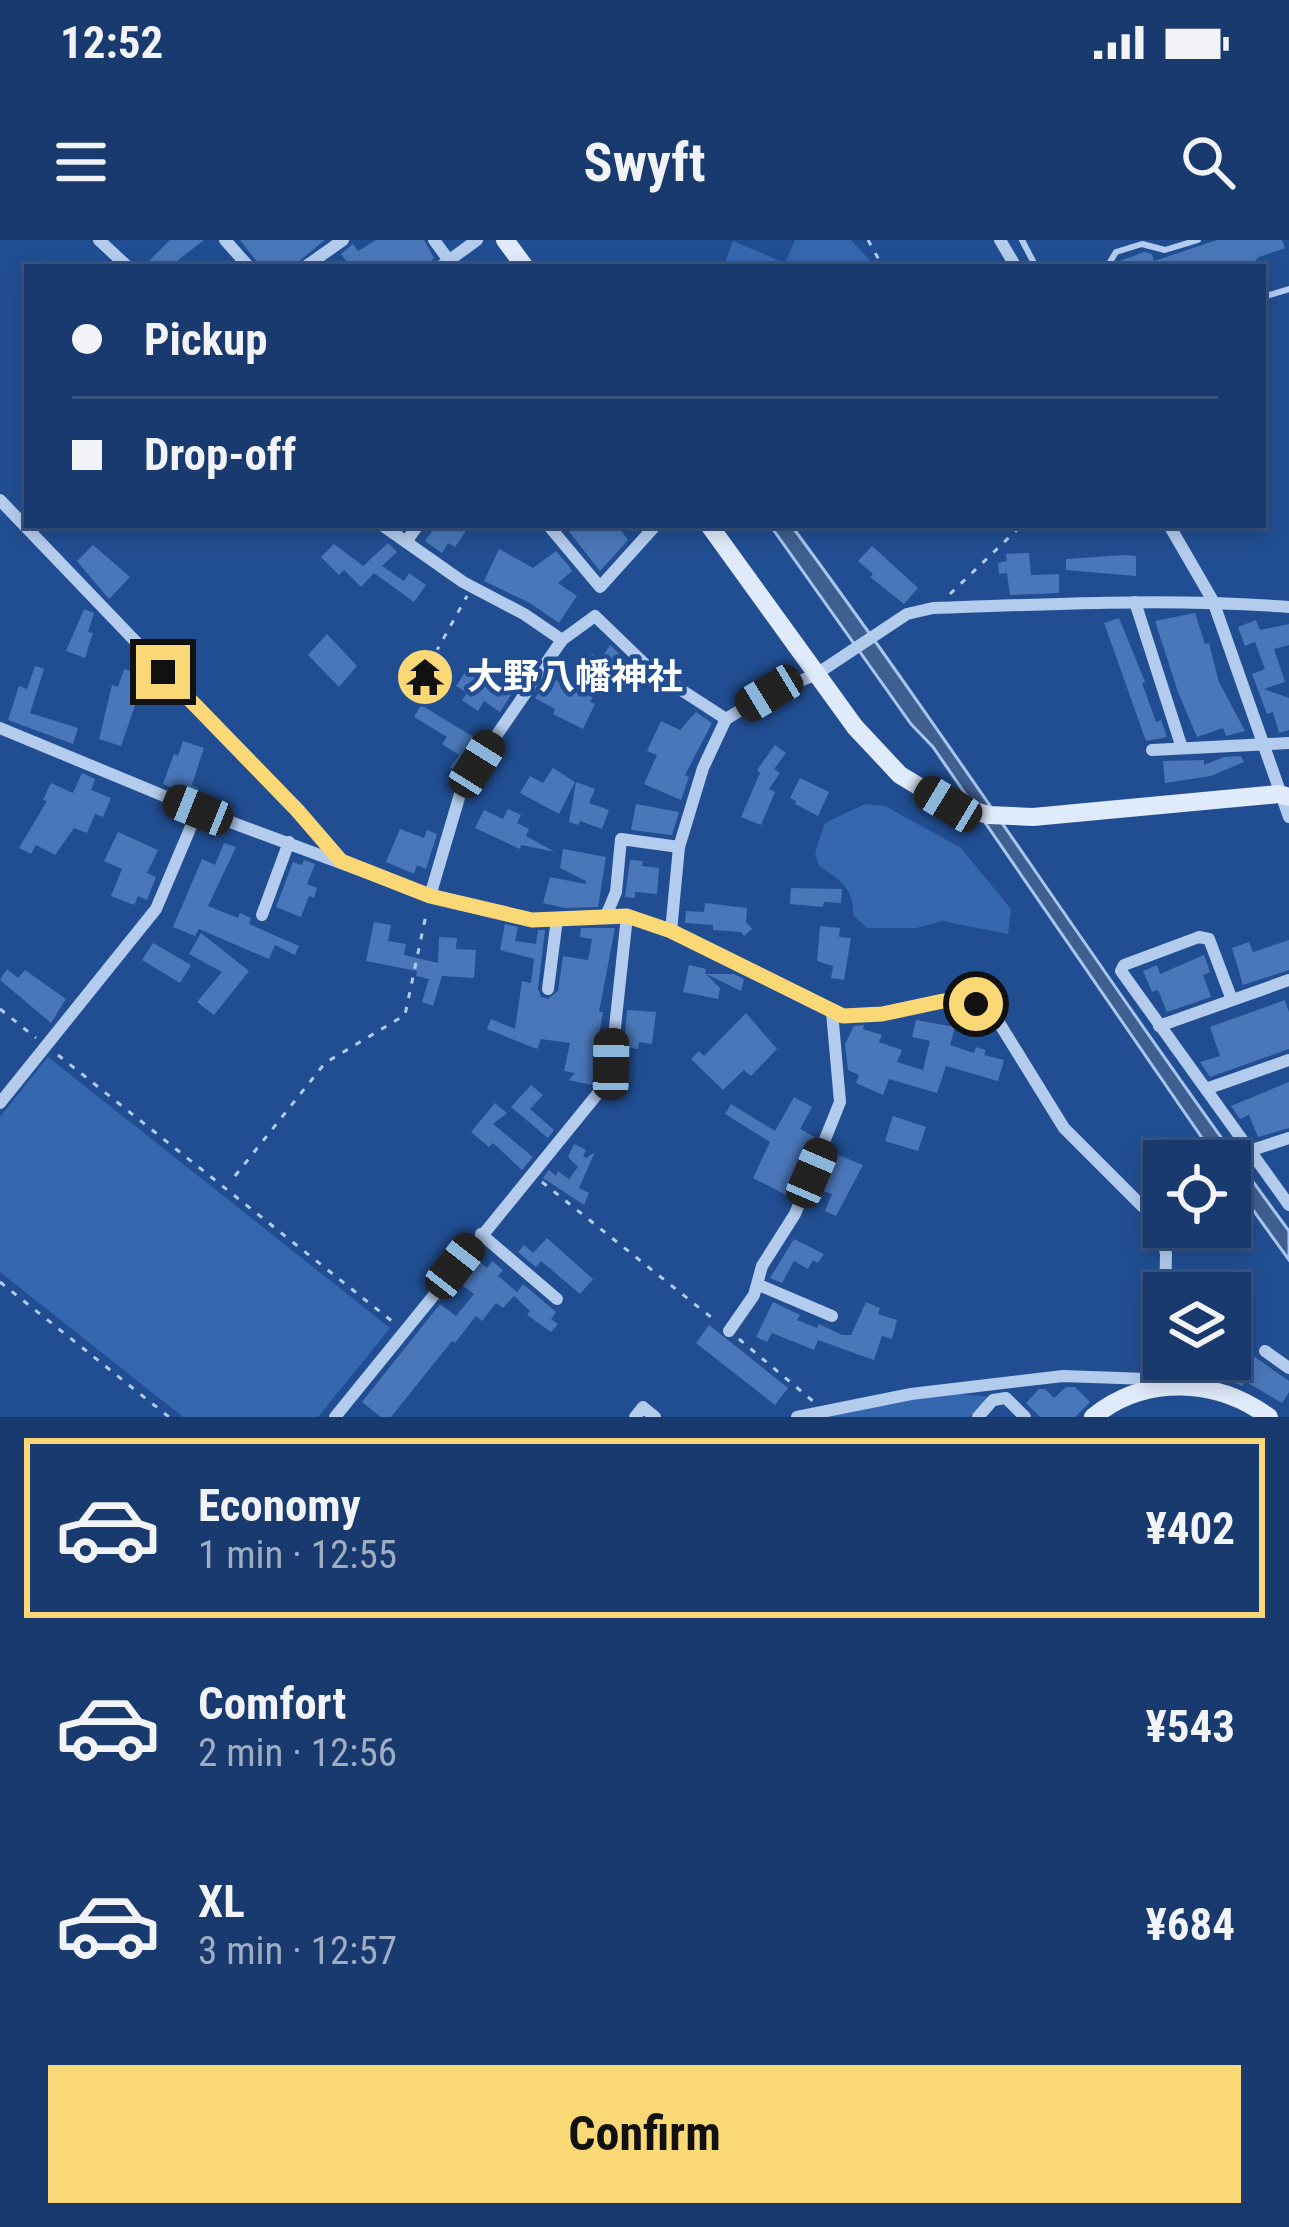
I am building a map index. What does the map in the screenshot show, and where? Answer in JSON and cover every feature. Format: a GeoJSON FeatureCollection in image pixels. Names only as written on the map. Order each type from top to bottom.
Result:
{"type":"FeatureCollection","features":[{"type":"Feature","properties":{"kind":"street"},"geometry":{"type":"LineString","coordinates":[[99,240],[125,264]]}},
{"type":"Feature","properties":{"kind":"street"},"geometry":{"type":"LineString","coordinates":[[225,240],[246,264]]}},
{"type":"Feature","properties":{"kind":"street"},"geometry":{"type":"LineString","coordinates":[[308,264],[343,240]]}},
{"type":"Feature","properties":{"kind":"street"},"geometry":{"type":"LineString","coordinates":[[449,264],[477,240]]}},
{"type":"Feature","properties":{"kind":"street"},"geometry":{"type":"LineString","coordinates":[[0,500],[24,525]]}},
{"type":"Feature","properties":{"kind":"street"},"geometry":{"type":"LineString","coordinates":[[27,528],[341,861]]}},
{"type":"Feature","properties":{"kind":"street"},"geometry":{"type":"LineString","coordinates":[[386,528],[562,640]]}},
{"type":"Feature","properties":{"kind":"street"},"geometry":{"type":"LineString","coordinates":[[406,542],[416,528]]}},
{"type":"Feature","properties":{"kind":"street"},"geometry":{"type":"LineString","coordinates":[[551,528],[600,586],[641,531]]}},
{"type":"Feature","properties":{"kind":"street"},"geometry":{"type":"LineString","coordinates":[[711,528],[855,728],[900,775],[948,804],[989,815],[1033,817],[1284,795]]}},
{"type":"Feature","properties":{"kind":"street"},"geometry":{"type":"LineString","coordinates":[[1171,528],[1213,601],[1289,817]]}},
{"type":"Feature","properties":{"kind":"street"},"geometry":{"type":"LineString","coordinates":[[1135,602],[1182,748]]}},
{"type":"Feature","properties":{"kind":"street"},"geometry":{"type":"LineString","coordinates":[[671,931],[679,847],[703,768],[726,719],[769,693],[815,675],[907,614],[933,608],[1135,602],[1289,607]]}},
{"type":"Feature","properties":{"kind":"street"},"geometry":{"type":"LineString","coordinates":[[430,896],[463,784],[562,640],[596,616],[652,671],[726,719]]}},
{"type":"Feature","properties":{"kind":"street"},"geometry":{"type":"LineString","coordinates":[[0,728],[198,810],[430,896],[532,920],[627,916],[671,931],[832,1012],[855,1017],[943,1001],[976,1004],[993,1013],[1064,1128],[1146,1210],[1162,1235],[1166,1272]]}},
{"type":"Feature","properties":{"kind":"street"},"geometry":{"type":"LineString","coordinates":[[1152,750],[1289,743]]}},
{"type":"Feature","properties":{"kind":"street"},"geometry":{"type":"LineString","coordinates":[[0,1103],[156,909],[198,810]]}},
{"type":"Feature","properties":{"kind":"street"},"geometry":{"type":"LineString","coordinates":[[606,916],[616,892],[621,839],[679,847]]}},
{"type":"Feature","properties":{"kind":"street"},"geometry":{"type":"LineString","coordinates":[[262,915],[289,842]]}},
{"type":"Feature","properties":{"kind":"street"},"geometry":{"type":"LineString","coordinates":[[335,1417],[598,1092],[611,1064],[627,916]]}},
{"type":"Feature","properties":{"kind":"street"},"geometry":{"type":"LineString","coordinates":[[548,988],[557,919]]}},
{"type":"Feature","properties":{"kind":"street"},"geometry":{"type":"LineString","coordinates":[[1232,1000],[1209,939],[1199,937],[1124,964],[1121,970],[1242,1140]]}},
{"type":"Feature","properties":{"kind":"street"},"geometry":{"type":"LineString","coordinates":[[1159,1026],[1289,980]]}},
{"type":"Feature","properties":{"kind":"street"},"geometry":{"type":"LineString","coordinates":[[729,1331],[795,1214],[840,1102],[832,1012]]}},
{"type":"Feature","properties":{"kind":"street"},"geometry":{"type":"LineString","coordinates":[[1206,1089],[1289,1060]]}},
{"type":"Feature","properties":{"kind":"street"},"geometry":{"type":"LineString","coordinates":[[1251,1149],[1289,1138]]}},
{"type":"Feature","properties":{"kind":"street"},"geometry":{"type":"LineString","coordinates":[[1251,1153],[1289,1205]]}},
{"type":"Feature","properties":{"kind":"street"},"geometry":{"type":"LineString","coordinates":[[481,1234],[557,1299]]}},
{"type":"Feature","properties":{"kind":"street"},"geometry":{"type":"LineString","coordinates":[[759,1285],[832,1316]]}},
{"type":"Feature","properties":{"kind":"street"},"geometry":{"type":"LineString","coordinates":[[1265,1352],[1289,1368]]}},
{"type":"Feature","properties":{"kind":"street"},"geometry":{"type":"LineString","coordinates":[[797,1417],[911,1394],[1063,1376],[1148,1379],[1158,1388]]}},
{"type":"Feature","properties":{"kind":"street"},"geometry":{"type":"LineString","coordinates":[[1187,1380],[1192,1387]]}},
{"type":"Feature","properties":{"kind":"street"},"geometry":{"type":"LineString","coordinates":[[998,1383],[1000,1400]]}},
{"type":"Feature","properties":{"kind":"street"},"geometry":{"type":"LineString","coordinates":[[1093,1417],[1128,1396],[1158,1388],[1192,1387],[1227,1392],[1269,1417]]}},
{"type":"Feature","properties":{"kind":"street"},"geometry":{"type":"LineString","coordinates":[[978,1417],[994,1400],[1006,1399],[1025,1417]]}},
{"type":"Feature","properties":{"kind":"street"},"geometry":{"type":"LineString","coordinates":[[635,1417],[644,1407],[656,1417]]}},
{"type":"Feature","properties":{"kind":"lane"},"geometry":{"type":"LineString","coordinates":[[1109,264],[1116,251],[1144,242],[1165,250],[1198,240]]}},
{"type":"Feature","properties":{"kind":"path"},"geometry":{"type":"LineString","coordinates":[[933,608],[1019,528]]}},
{"type":"Feature","properties":{"kind":"path"},"geometry":{"type":"LineString","coordinates":[[436,652],[472,586]]}},
{"type":"Feature","properties":{"kind":"path"},"geometry":{"type":"LineString","coordinates":[[235,1176],[325,1063],[405,1015],[430,896]]}},
{"type":"Feature","properties":{"kind":"path"},"geometry":{"type":"LineString","coordinates":[[0,1010],[404,1331]]}},
{"type":"Feature","properties":{"kind":"path"},"geometry":{"type":"LineString","coordinates":[[530,1173],[825,1411]]}},
{"type":"Feature","properties":{"kind":"path"},"geometry":{"type":"LineString","coordinates":[[0,1282],[169,1417]]}},
{"type":"Feature","properties":{"kind":"shaded area"},"geometry":{"type":"Polygon","coordinates":[[[795,240],[851,240],[873,264],[724,264],[733,241],[785,263],[795,240]]]}},
{"type":"Feature","properties":{"kind":"shaded area"},"geometry":{"type":"Polygon","coordinates":[[[772,528],[793,528],[1224,1140],[1204,1140],[933,747],[911,724],[772,528]]]}},
{"type":"Feature","properties":{"kind":"shaded area"},"geometry":{"type":"Polygon","coordinates":[[[865,804],[885,806],[961,848],[1011,909],[1008,934],[942,921],[916,928],[867,928],[853,915],[848,891],[819,866],[815,853],[825,823],[865,804]]]}},
{"type":"Feature","properties":{"kind":"shaded area"},"geometry":{"type":"Polygon","coordinates":[[[48,1057],[390,1328],[318,1417],[183,1417],[0,1272],[0,1117],[48,1057]]]}},
{"type":"Feature","properties":{"kind":"shaded area"},"geometry":{"type":"Polygon","coordinates":[[[1251,1178],[1289,1231],[1289,1260],[1251,1207],[1251,1178]]]}},
{"type":"Feature","properties":{"kind":"shaded area"},"geometry":{"type":"Polygon","coordinates":[[[950,1393],[990,1397],[970,1417],[815,1417],[950,1393]]]}},
{"type":"Feature","properties":{"kind":"building"},"geometry":{"type":"Polygon","coordinates":[[[170,240],[204,240],[178,260],[182,264],[148,262],[170,240]]]}},
{"type":"Feature","properties":{"kind":"building"},"geometry":{"type":"Polygon","coordinates":[[[240,240],[325,240],[296,264],[259,264],[240,240]]]}},
{"type":"Feature","properties":{"kind":"building"},"geometry":{"type":"Polygon","coordinates":[[[376,240],[424,240],[434,258],[428,264],[349,264],[341,254],[353,244],[358,251],[376,240]]]}},
{"type":"Feature","properties":{"kind":"building"},"geometry":{"type":"Polygon","coordinates":[[[1217,240],[1282,240],[1285,248],[1252,264],[1118,264],[1144,252],[1152,254],[1154,261],[1217,240]]]}},
{"type":"Feature","properties":{"kind":"building"},"geometry":{"type":"Polygon","coordinates":[[[434,528],[468,528],[455,547],[448,543],[442,553],[425,541],[434,528]]]}},
{"type":"Feature","properties":{"kind":"building"},"geometry":{"type":"Polygon","coordinates":[[[566,528],[619,528],[628,540],[600,571],[566,528]]]}},
{"type":"Feature","properties":{"kind":"building"},"geometry":{"type":"Polygon","coordinates":[[[388,543],[397,552],[382,566],[404,581],[409,573],[426,585],[414,602],[374,573],[361,587],[321,557],[334,544],[363,566],[388,543]]]}},
{"type":"Feature","properties":{"kind":"building"},"geometry":{"type":"Polygon","coordinates":[[[93,545],[130,577],[109,599],[77,561],[93,545]]]}},
{"type":"Feature","properties":{"kind":"building"},"geometry":{"type":"Polygon","coordinates":[[[872,546],[918,588],[904,604],[858,561],[872,546]]]}},
{"type":"Feature","properties":{"kind":"building"},"geometry":{"type":"Polygon","coordinates":[[[499,549],[533,568],[556,551],[568,565],[572,571],[558,583],[577,596],[559,623],[484,581],[499,549]]]}},
{"type":"Feature","properties":{"kind":"building"},"geometry":{"type":"Polygon","coordinates":[[[1029,553],[1031,575],[1059,574],[1059,593],[1010,595],[1007,573],[999,574],[998,563],[1007,561],[1006,554],[1029,553]]]}},
{"type":"Feature","properties":{"kind":"building"},"geometry":{"type":"Polygon","coordinates":[[[1136,556],[1136,576],[1066,570],[1066,559],[1136,556]]]}},
{"type":"Feature","properties":{"kind":"building"},"geometry":{"type":"Polygon","coordinates":[[[84,609],[94,613],[85,658],[66,651],[84,609]]]}},
{"type":"Feature","properties":{"kind":"building"},"geometry":{"type":"Polygon","coordinates":[[[1195,613],[1219,682],[1245,731],[1226,736],[1223,728],[1197,737],[1155,621],[1195,613]]]}},
{"type":"Feature","properties":{"kind":"building"},"geometry":{"type":"Polygon","coordinates":[[[1119,618],[1156,722],[1161,720],[1167,737],[1146,741],[1104,623],[1119,618]]]}},
{"type":"Feature","properties":{"kind":"building"},"geometry":{"type":"Polygon","coordinates":[[[1256,620],[1260,630],[1289,624],[1289,645],[1274,649],[1285,682],[1264,689],[1289,698],[1289,730],[1279,733],[1252,674],[1265,669],[1255,642],[1245,646],[1238,627],[1256,620]]]}},
{"type":"Feature","properties":{"kind":"building"},"geometry":{"type":"Polygon","coordinates":[[[327,634],[357,666],[339,687],[308,655],[327,634]]]}},
{"type":"Feature","properties":{"kind":"building"},"geometry":{"type":"Polygon","coordinates":[[[610,645],[633,667],[630,672],[613,663],[590,702],[595,704],[583,729],[553,714],[555,709],[535,698],[550,676],[571,690],[592,654],[601,659],[610,645]]]}},
{"type":"Feature","properties":{"kind":"building"},"geometry":{"type":"Polygon","coordinates":[[[35,666],[44,669],[30,713],[78,728],[73,744],[8,720],[19,686],[27,689],[35,666]]]}},
{"type":"Feature","properties":{"kind":"building"},"geometry":{"type":"Polygon","coordinates":[[[468,668],[511,695],[500,712],[484,701],[478,711],[462,700],[467,693],[456,686],[468,668]]]}},
{"type":"Feature","properties":{"kind":"building"},"geometry":{"type":"Polygon","coordinates":[[[124,669],[140,674],[134,692],[139,694],[121,746],[99,739],[112,685],[118,687],[124,669]]]}},
{"type":"Feature","properties":{"kind":"building"},"geometry":{"type":"Polygon","coordinates":[[[421,705],[480,741],[458,772],[450,767],[459,755],[442,744],[447,737],[414,717],[421,705]]]}},
{"type":"Feature","properties":{"kind":"building"},"geometry":{"type":"Polygon","coordinates":[[[696,712],[712,723],[685,775],[689,777],[681,800],[644,784],[657,755],[647,751],[661,721],[680,730],[696,712]]]}},
{"type":"Feature","properties":{"kind":"building"},"geometry":{"type":"Polygon","coordinates":[[[183,741],[204,748],[192,785],[199,788],[195,798],[163,784],[183,741]]]}},
{"type":"Feature","properties":{"kind":"building"},"geometry":{"type":"Polygon","coordinates":[[[775,745],[786,753],[774,769],[780,773],[769,789],[775,792],[761,825],[741,817],[760,773],[757,770],[775,745]]]}},
{"type":"Feature","properties":{"kind":"building"},"geometry":{"type":"Polygon","coordinates":[[[1241,756],[1244,762],[1211,776],[1165,783],[1163,761],[1204,760],[1204,765],[1241,756]]]}},
{"type":"Feature","properties":{"kind":"building"},"geometry":{"type":"Polygon","coordinates":[[[553,768],[575,782],[559,814],[520,793],[530,776],[543,783],[553,768]]]}},
{"type":"Feature","properties":{"kind":"building"},"geometry":{"type":"Polygon","coordinates":[[[82,773],[95,779],[91,790],[111,798],[103,817],[95,814],[87,833],[74,828],[55,855],[36,845],[31,854],[19,848],[47,801],[43,800],[51,783],[73,793],[82,773]]]}},
{"type":"Feature","properties":{"kind":"building"},"geometry":{"type":"Polygon","coordinates":[[[800,778],[829,792],[818,816],[790,798],[800,778]]]}},
{"type":"Feature","properties":{"kind":"building"},"geometry":{"type":"Polygon","coordinates":[[[576,782],[595,789],[589,803],[609,810],[602,829],[569,822],[576,782]]]}},
{"type":"Feature","properties":{"kind":"building"},"geometry":{"type":"Polygon","coordinates":[[[636,804],[679,812],[672,835],[631,830],[636,804]]]}},
{"type":"Feature","properties":{"kind":"building"},"geometry":{"type":"Polygon","coordinates":[[[508,809],[521,815],[517,823],[529,829],[526,836],[555,852],[521,845],[520,849],[475,828],[484,810],[503,819],[508,809]]]}},
{"type":"Feature","properties":{"kind":"building"},"geometry":{"type":"Polygon","coordinates":[[[400,829],[424,838],[427,830],[437,834],[426,869],[417,865],[414,874],[386,862],[400,829]]]}},
{"type":"Feature","properties":{"kind":"building"},"geometry":{"type":"Polygon","coordinates":[[[118,832],[158,850],[147,873],[156,877],[147,900],[138,896],[134,905],[111,896],[122,869],[104,861],[118,832]]]}},
{"type":"Feature","properties":{"kind":"building"},"geometry":{"type":"Polygon","coordinates":[[[224,843],[236,847],[208,906],[251,918],[249,924],[299,946],[295,955],[275,945],[269,959],[199,929],[195,936],[173,927],[202,859],[215,865],[224,843]]]}},
{"type":"Feature","properties":{"kind":"building"},"geometry":{"type":"Polygon","coordinates":[[[563,849],[606,857],[598,907],[543,903],[550,877],[585,884],[560,868],[563,849]]]}},
{"type":"Feature","properties":{"kind":"building"},"geometry":{"type":"Polygon","coordinates":[[[304,860],[315,864],[307,884],[317,888],[301,917],[276,907],[293,862],[302,865],[304,860]]]}},
{"type":"Feature","properties":{"kind":"building"},"geometry":{"type":"Polygon","coordinates":[[[630,860],[659,868],[657,894],[635,892],[635,898],[625,897],[630,860]]]}},
{"type":"Feature","properties":{"kind":"building"},"geometry":{"type":"Polygon","coordinates":[[[791,888],[842,889],[841,903],[824,902],[823,907],[790,904],[791,888]]]}},
{"type":"Feature","properties":{"kind":"building"},"geometry":{"type":"Polygon","coordinates":[[[705,903],[747,908],[746,922],[752,929],[744,936],[713,930],[713,925],[685,923],[686,911],[704,912],[705,903]]]}},
{"type":"Feature","properties":{"kind":"building"},"geometry":{"type":"Polygon","coordinates":[[[374,922],[391,925],[388,941],[406,944],[404,955],[438,963],[439,937],[457,938],[456,949],[476,950],[474,978],[442,976],[433,1006],[422,1002],[429,979],[416,976],[417,971],[366,961],[374,922]]]}},
{"type":"Feature","properties":{"kind":"building"},"geometry":{"type":"Polygon","coordinates":[[[505,924],[518,927],[515,941],[536,944],[538,930],[545,930],[538,989],[548,999],[558,991],[563,956],[588,960],[592,939],[580,937],[581,928],[615,928],[599,1012],[603,1012],[597,1047],[602,1048],[591,1085],[569,1080],[575,1073],[564,1071],[570,1043],[541,1039],[537,1049],[487,1029],[491,1019],[515,1029],[522,981],[531,983],[534,959],[500,950],[505,924]]]}},
{"type":"Feature","properties":{"kind":"building"},"geometry":{"type":"Polygon","coordinates":[[[820,926],[840,928],[839,937],[851,938],[844,980],[831,978],[833,966],[817,961],[820,926]]]}},
{"type":"Feature","properties":{"kind":"building"},"geometry":{"type":"Polygon","coordinates":[[[201,933],[249,971],[214,1015],[197,1002],[222,972],[189,954],[201,933]]]}},
{"type":"Feature","properties":{"kind":"building"},"geometry":{"type":"Polygon","coordinates":[[[1289,940],[1289,970],[1243,985],[1232,948],[1249,942],[1253,952],[1289,940]]]}},
{"type":"Feature","properties":{"kind":"building"},"geometry":{"type":"Polygon","coordinates":[[[153,943],[191,965],[180,983],[142,960],[153,943]]]}},
{"type":"Feature","properties":{"kind":"building"},"geometry":{"type":"Polygon","coordinates":[[[1204,955],[1210,972],[1203,975],[1211,997],[1167,1012],[1143,971],[1157,965],[1160,974],[1204,955]]]}},
{"type":"Feature","properties":{"kind":"building"},"geometry":{"type":"Polygon","coordinates":[[[689,965],[706,969],[705,974],[720,988],[718,999],[683,992],[689,965]]]}},
{"type":"Feature","properties":{"kind":"building"},"geometry":{"type":"Polygon","coordinates":[[[7,969],[18,978],[25,970],[66,999],[51,1023],[0,980],[7,969]]]}},
{"type":"Feature","properties":{"kind":"building"},"geometry":{"type":"Polygon","coordinates":[[[706,974],[734,974],[744,979],[741,991],[706,974]]]}},
{"type":"Feature","properties":{"kind":"building"},"geometry":{"type":"Polygon","coordinates":[[[1285,1000],[1289,1049],[1210,1077],[1200,1062],[1220,1056],[1210,1027],[1285,1000]]]}},
{"type":"Feature","properties":{"kind":"building"},"geometry":{"type":"Polygon","coordinates":[[[627,1010],[656,1012],[652,1044],[624,1047],[627,1010]]]}},
{"type":"Feature","properties":{"kind":"building"},"geometry":{"type":"Polygon","coordinates":[[[746,1013],[777,1049],[751,1076],[744,1070],[723,1090],[691,1059],[699,1051],[704,1056],[746,1013]]]}},
{"type":"Feature","properties":{"kind":"building"},"geometry":{"type":"Polygon","coordinates":[[[916,1020],[955,1027],[950,1045],[974,1053],[976,1047],[986,1050],[984,1055],[1004,1060],[998,1081],[946,1066],[937,1093],[889,1079],[883,1095],[856,1083],[859,1075],[848,1070],[845,1044],[854,1026],[864,1025],[863,1029],[882,1035],[879,1042],[902,1050],[897,1062],[923,1070],[930,1041],[912,1037],[916,1020]]]}},
{"type":"Feature","properties":{"kind":"building"},"geometry":{"type":"Polygon","coordinates":[[[1289,1082],[1289,1128],[1258,1137],[1249,1115],[1240,1119],[1231,1106],[1289,1082]]]}},
{"type":"Feature","properties":{"kind":"building"},"geometry":{"type":"Polygon","coordinates":[[[531,1085],[543,1095],[530,1109],[554,1130],[548,1138],[511,1107],[531,1085]]]}},
{"type":"Feature","properties":{"kind":"building"},"geometry":{"type":"Polygon","coordinates":[[[794,1097],[812,1107],[800,1129],[815,1137],[790,1197],[753,1178],[770,1142],[725,1114],[731,1104],[775,1131],[794,1097]]]}},
{"type":"Feature","properties":{"kind":"building"},"geometry":{"type":"Polygon","coordinates":[[[495,1103],[507,1113],[493,1124],[533,1157],[522,1170],[493,1143],[489,1147],[471,1132],[495,1103]]]}},
{"type":"Feature","properties":{"kind":"building"},"geometry":{"type":"Polygon","coordinates":[[[893,1116],[926,1127],[918,1151],[885,1141],[893,1116]]]}},
{"type":"Feature","properties":{"kind":"building"},"geometry":{"type":"Polygon","coordinates":[[[574,1144],[586,1150],[586,1158],[595,1152],[579,1188],[589,1193],[584,1205],[543,1178],[549,1170],[569,1179],[578,1167],[568,1157],[574,1144]]]}},
{"type":"Feature","properties":{"kind":"building"},"geometry":{"type":"Polygon","coordinates":[[[831,1152],[863,1165],[836,1216],[825,1211],[832,1194],[817,1189],[831,1152]]]}},
{"type":"Feature","properties":{"kind":"building"},"geometry":{"type":"Polygon","coordinates":[[[547,1238],[593,1279],[580,1294],[541,1261],[536,1267],[518,1252],[524,1245],[533,1253],[547,1238]]]}},
{"type":"Feature","properties":{"kind":"building"},"geometry":{"type":"Polygon","coordinates":[[[794,1239],[824,1254],[808,1269],[794,1261],[782,1283],[770,1278],[794,1239]]]}},
{"type":"Feature","properties":{"kind":"building"},"geometry":{"type":"Polygon","coordinates":[[[477,1259],[487,1268],[492,1261],[503,1270],[498,1276],[517,1292],[523,1284],[556,1312],[551,1319],[558,1324],[551,1332],[527,1315],[530,1311],[514,1296],[503,1308],[496,1303],[482,1321],[476,1316],[452,1341],[391,1417],[381,1417],[362,1402],[440,1304],[456,1316],[474,1294],[458,1282],[477,1259]]]}},
{"type":"Feature","properties":{"kind":"building"},"geometry":{"type":"Polygon","coordinates":[[[773,1302],[800,1315],[797,1320],[842,1335],[851,1335],[866,1302],[880,1308],[878,1314],[897,1320],[892,1339],[882,1336],[874,1360],[818,1340],[814,1350],[772,1333],[767,1342],[756,1337],[773,1302]]]}},
{"type":"Feature","properties":{"kind":"building"},"geometry":{"type":"Polygon","coordinates":[[[709,1325],[788,1388],[775,1405],[696,1343],[709,1325]]]}},
{"type":"Feature","properties":{"kind":"building"},"geometry":{"type":"Polygon","coordinates":[[[1251,1357],[1289,1381],[1282,1403],[1245,1381],[1242,1386],[1229,1380],[1251,1380],[1251,1357]]]}},
{"type":"Feature","properties":{"kind":"building"},"geometry":{"type":"Polygon","coordinates":[[[1066,1387],[1075,1387],[1090,1402],[1075,1417],[1040,1417],[1026,1403],[1039,1389],[1054,1398],[1066,1387]]]}},
{"type":"Feature","properties":{"kind":"place","name":"大野八幡神社"},"geometry":{"type":"Point","coordinates":[425,677]}},
{"type":"Feature","properties":{"kind":"route"},"geometry":{"type":"LineString","coordinates":[[163,672],[341,861],[430,896],[532,920],[627,916],[671,931],[843,1016],[882,1014],[943,1001],[976,1004]]}}]}
